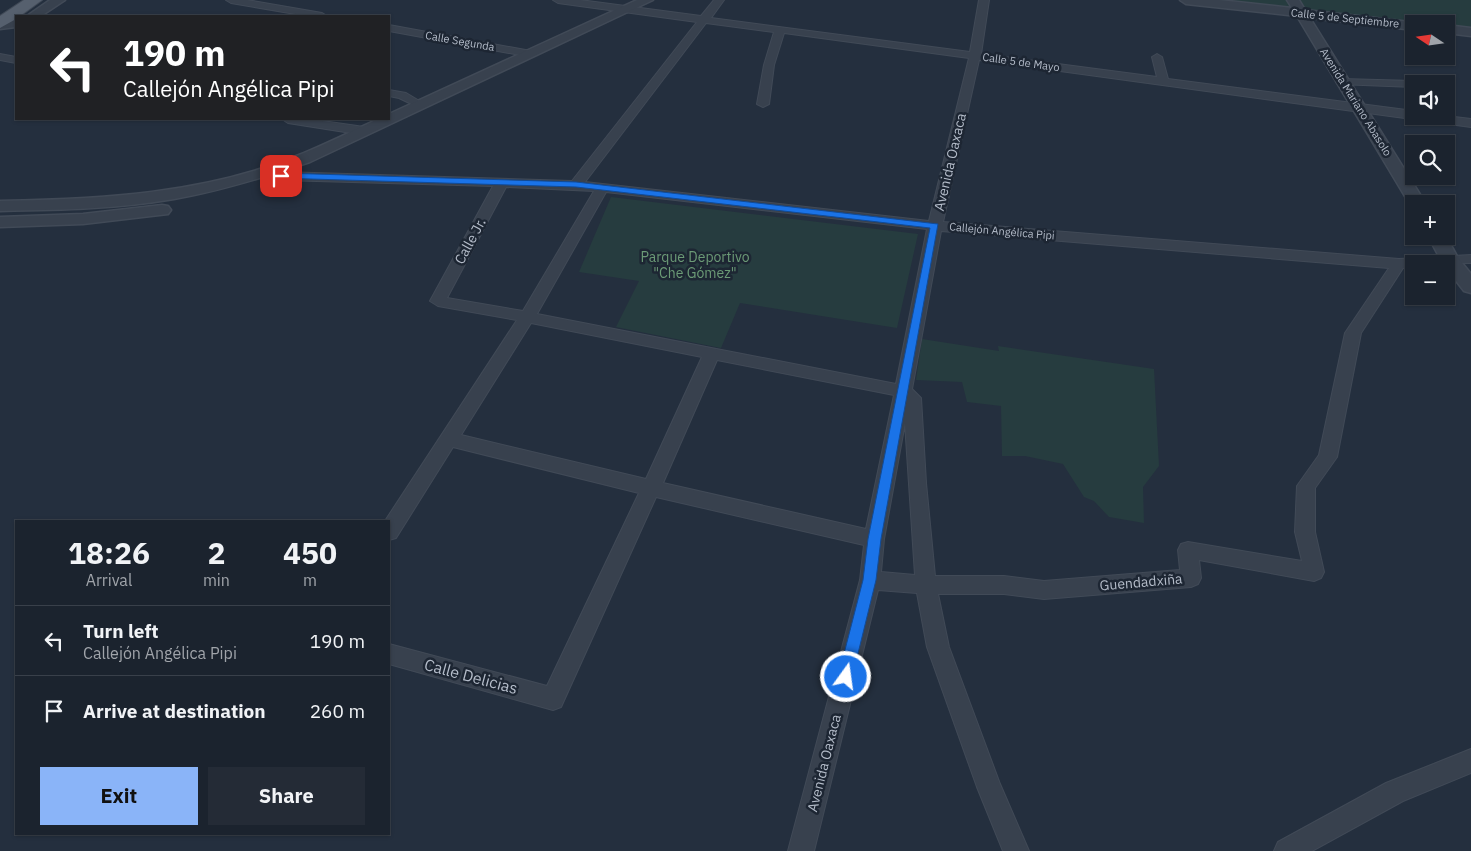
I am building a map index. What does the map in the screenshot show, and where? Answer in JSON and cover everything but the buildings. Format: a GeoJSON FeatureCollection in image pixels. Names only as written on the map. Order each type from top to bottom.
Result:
{"type":"FeatureCollection","features":[{"type":"Feature","properties":{"kind":"main road"},"geometry":{"type":"LineString","coordinates":[[17,15],[32,7]]}},
{"type":"Feature","properties":{"kind":"main road"},"geometry":{"type":"LineString","coordinates":[[0,24],[15,16]]}},
{"type":"Feature","properties":{"kind":"street"},"geometry":{"type":"LineString","coordinates":[[32,7],[59,0]]}},
{"type":"Feature","properties":{"kind":"street"},"geometry":{"type":"LineString","coordinates":[[231,0],[316,15]]}},
{"type":"Feature","properties":{"kind":"street","name":"Calle 5 de Mayo"},"geometry":{"type":"LineString","coordinates":[[558,0],[1405,114]]}},
{"type":"Feature","properties":{"kind":"street"},"geometry":{"type":"LineString","coordinates":[[390,119],[647,0]]}},
{"type":"Feature","properties":{"kind":"street"},"geometry":{"type":"LineString","coordinates":[[576,185],[719,0]]}},
{"type":"Feature","properties":{"kind":"street","name":"Avenida Oaxaca"},"geometry":{"type":"LineString","coordinates":[[802,851],[870,580],[874,539],[935,226],[975,56],[984,0]]}},
{"type":"Feature","properties":{"kind":"street","name":"Calle 5 de Septiembre"},"geometry":{"type":"LineString","coordinates":[[1186,0],[1405,25]]}},
{"type":"Feature","properties":{"kind":"street","name":"Avenida Mariano Abasolo"},"geometry":{"type":"LineString","coordinates":[[1293,0],[1412,195]]}},
{"type":"Feature","properties":{"kind":"street"},"geometry":{"type":"LineString","coordinates":[[0,24],[15,23]]}},
{"type":"Feature","properties":{"kind":"street","name":"Calle Segunda"},"geometry":{"type":"LineString","coordinates":[[390,28],[531,54]]}},
{"type":"Feature","properties":{"kind":"street"},"geometry":{"type":"LineString","coordinates":[[763,104],[769,65],[780,29]]}},
{"type":"Feature","properties":{"kind":"street"},"geometry":{"type":"LineString","coordinates":[[1455,30],[1471,32]]}},
{"type":"Feature","properties":{"kind":"street"},"geometry":{"type":"LineString","coordinates":[[0,57],[15,60]]}},
{"type":"Feature","properties":{"kind":"street"},"geometry":{"type":"LineString","coordinates":[[1157,57],[1163,80]]}},
{"type":"Feature","properties":{"kind":"street"},"geometry":{"type":"LineString","coordinates":[[1342,82],[1405,84]]}},
{"type":"Feature","properties":{"kind":"street"},"geometry":{"type":"LineString","coordinates":[[390,93],[402,95],[420,105]]}},
{"type":"Feature","properties":{"kind":"street"},"geometry":{"type":"LineString","coordinates":[[294,120],[364,131]]}},
{"type":"Feature","properties":{"kind":"street"},"geometry":{"type":"LineString","coordinates":[[0,222],[126,216],[219,199],[388,120]]}},
{"type":"Feature","properties":{"kind":"street"},"geometry":{"type":"LineString","coordinates":[[1455,121],[1471,123]]}},
{"type":"Feature","properties":{"kind":"street"},"geometry":{"type":"LineString","coordinates":[[0,206],[156,198],[273,174]]}},
{"type":"Feature","properties":{"kind":"street","name":"Callejón Angélica Pipi"},"geometry":{"type":"LineString","coordinates":[[273,174],[576,185],[935,226],[1405,264]]}},
{"type":"Feature","properties":{"kind":"street","name":"Calle Jr."},"geometry":{"type":"LineString","coordinates":[[502,182],[438,301],[528,316]]}},
{"type":"Feature","properties":{"kind":"street"},"geometry":{"type":"LineString","coordinates":[[390,530],[528,316],[602,188]]}},
{"type":"Feature","properties":{"kind":"street","name":"Callejón Angélica Pipi"},"geometry":{"type":"LineString","coordinates":[[1455,260],[1471,259]]}},
{"type":"Feature","properties":{"kind":"street","name":"Guendadxiña"},"geometry":{"type":"LineString","coordinates":[[870,580],[926,585],[1004,585],[1044,590],[1191,578],[1188,550],[1314,572],[1305,532],[1306,486],[1328,457],[1353,333],[1399,264]]}},
{"type":"Feature","properties":{"kind":"street"},"geometry":{"type":"LineString","coordinates":[[1455,266],[1471,287]]}},
{"type":"Feature","properties":{"kind":"street"},"geometry":{"type":"LineString","coordinates":[[528,316],[711,355],[903,391],[914,398],[917,483],[926,585],[938,647],[989,786],[1016,851]]}},
{"type":"Feature","properties":{"kind":"street"},"geometry":{"type":"LineString","coordinates":[[651,488],[711,355]]}},
{"type":"Feature","properties":{"kind":"street"},"geometry":{"type":"LineString","coordinates":[[448,438],[651,488],[874,539]]}},
{"type":"Feature","properties":{"kind":"street","name":"Calle Delicias"},"geometry":{"type":"LineString","coordinates":[[390,654],[553,699],[651,488]]}},
{"type":"Feature","properties":{"kind":"street"},"geometry":{"type":"LineString","coordinates":[[1287,851],[1396,792],[1471,761]]}},
{"type":"Feature","properties":{"kind":"green space"},"geometry":{"type":"Polygon","coordinates":[[[1181,0],[1471,0],[1471,31],[1455,30],[1455,15],[1405,15],[1405,23],[1181,0]]]}},
{"type":"Feature","properties":{"kind":"green space","name":"Parque Deportivo \"Che Gómez\""},"geometry":{"type":"Polygon","coordinates":[[[611,197],[918,234],[897,328],[740,303],[721,348],[616,327],[639,281],[579,272],[611,197]]]}},
{"type":"Feature","properties":{"kind":"green space"},"geometry":{"type":"Polygon","coordinates":[[[922,339],[999,351],[998,346],[1154,369],[1159,466],[1143,487],[1144,523],[1109,517],[1094,501],[1084,497],[1063,464],[1025,456],[1002,456],[1001,406],[967,402],[962,382],[916,380],[922,339]]]}},
{"type":"Feature","properties":{"kind":"route"},"geometry":{"type":"LineString","coordinates":[[281,176],[576,185],[935,226],[874,539],[870,580],[846,677]]}}]}
